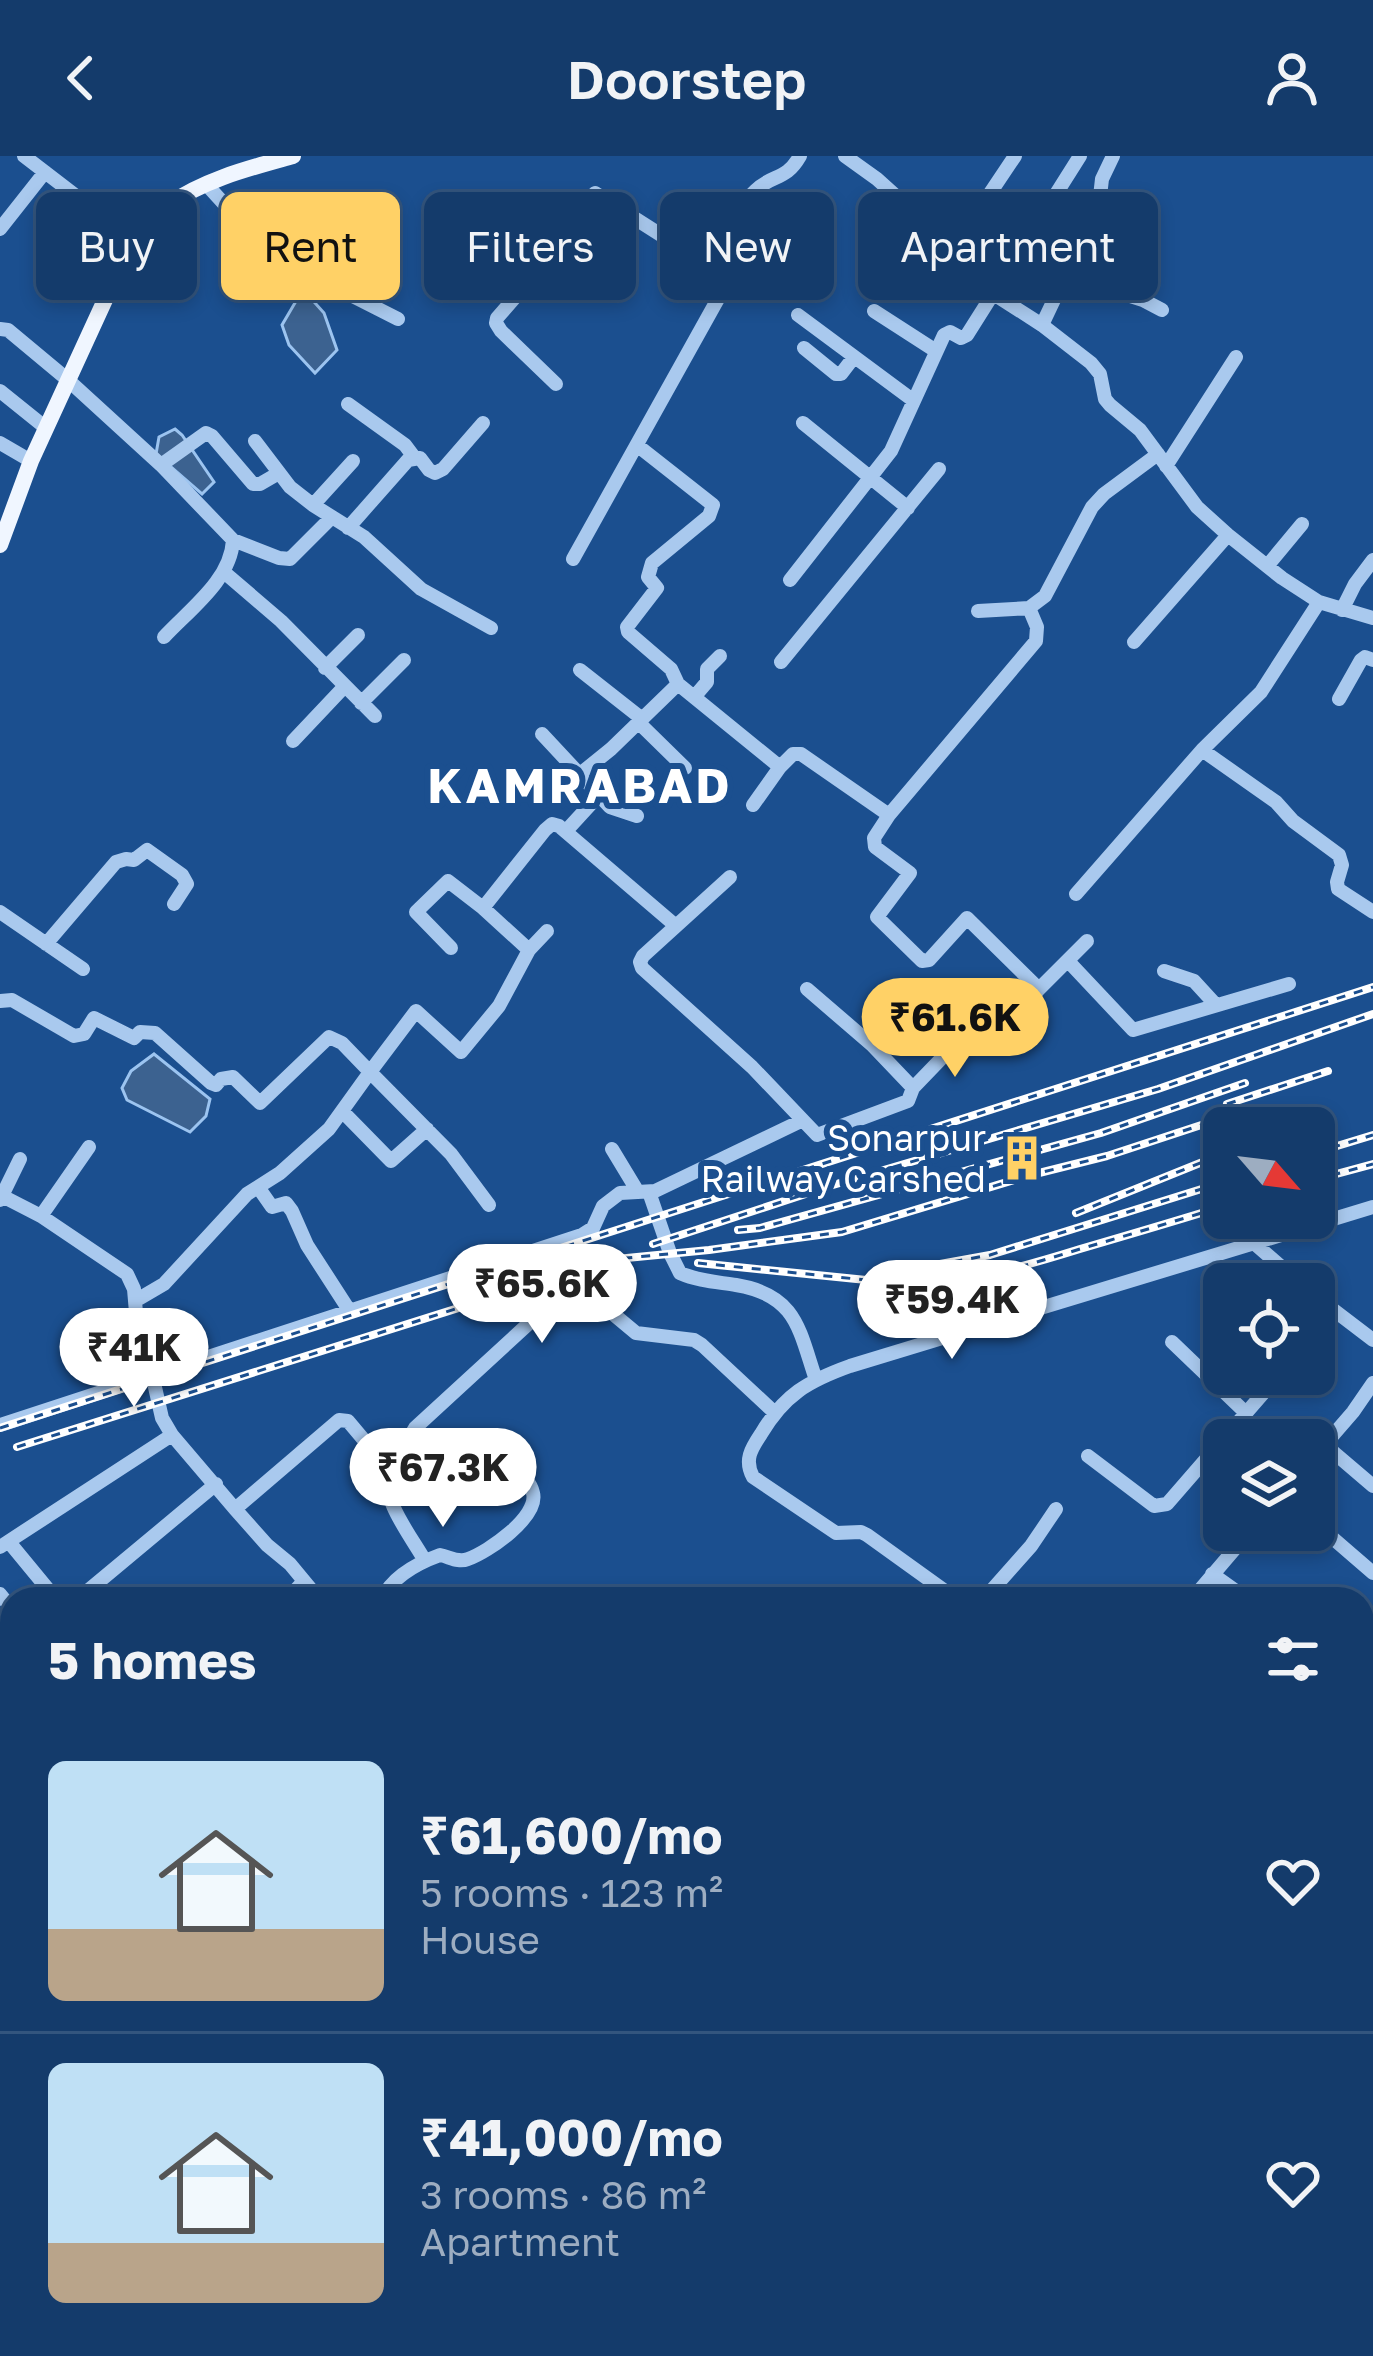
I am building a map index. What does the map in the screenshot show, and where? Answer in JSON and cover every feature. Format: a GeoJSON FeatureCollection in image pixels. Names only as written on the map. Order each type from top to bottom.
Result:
{"type":"FeatureCollection","features":[{"type":"Feature","properties":{"kind":"main road"},"geometry":{"type":"LineString","coordinates":[[191,192],[293,156]]}},
{"type":"Feature","properties":{"kind":"main road"},"geometry":{"type":"LineString","coordinates":[[0,545],[31,461],[105,300]]}},
{"type":"Feature","properties":{"kind":"street"},"geometry":{"type":"LineString","coordinates":[[26,156],[72,192]]}},
{"type":"Feature","properties":{"kind":"street"},"geometry":{"type":"LineString","coordinates":[[755,192],[789,173],[800,156]]}},
{"type":"Feature","properties":{"kind":"street"},"geometry":{"type":"LineString","coordinates":[[844,156],[891,192]]}},
{"type":"Feature","properties":{"kind":"street"},"geometry":{"type":"LineString","coordinates":[[991,192],[1015,156]]}},
{"type":"Feature","properties":{"kind":"street"},"geometry":{"type":"LineString","coordinates":[[1057,192],[1080,156]]}},
{"type":"Feature","properties":{"kind":"street"},"geometry":{"type":"LineString","coordinates":[[1101,192],[1113,156]]}},
{"type":"Feature","properties":{"kind":"street"},"geometry":{"type":"LineString","coordinates":[[0,229],[46,172]]}},
{"type":"Feature","properties":{"kind":"street"},"geometry":{"type":"LineString","coordinates":[[206,184],[278,263],[398,319]]}},
{"type":"Feature","properties":{"kind":"street"},"geometry":{"type":"LineString","coordinates":[[556,384],[501,331],[497,318],[558,248],[595,193],[660,235]]}},
{"type":"Feature","properties":{"kind":"street"},"geometry":{"type":"LineString","coordinates":[[573,559],[718,300]]}},
{"type":"Feature","properties":{"kind":"street"},"geometry":{"type":"LineString","coordinates":[[790,580],[896,443],[947,332],[961,338],[968,335],[988,300]]}},
{"type":"Feature","properties":{"kind":"street"},"geometry":{"type":"LineString","coordinates":[[1003,300],[1091,363],[1103,381],[1106,399],[1132,421],[1197,507],[1228,535],[1319,602],[1373,618]]}},
{"type":"Feature","properties":{"kind":"street"},"geometry":{"type":"LineString","coordinates":[[1042,325],[1054,300]]}},
{"type":"Feature","properties":{"kind":"street"},"geometry":{"type":"LineString","coordinates":[[1145,300],[1162,310]]}},
{"type":"Feature","properties":{"kind":"street"},"geometry":{"type":"LineString","coordinates":[[874,311],[937,351]]}},
{"type":"Feature","properties":{"kind":"street"},"geometry":{"type":"LineString","coordinates":[[798,315],[914,400]]}},
{"type":"Feature","properties":{"kind":"street"},"geometry":{"type":"LineString","coordinates":[[0,329],[8,330],[68,380],[161,465],[233,540],[290,559],[332,518]]}},
{"type":"Feature","properties":{"kind":"street"},"geometry":{"type":"LineString","coordinates":[[803,348],[836,374],[854,357]]}},
{"type":"Feature","properties":{"kind":"street"},"geometry":{"type":"LineString","coordinates":[[978,610],[1029,608],[1045,596],[1092,507],[1104,494],[1162,460],[1236,358]]}},
{"type":"Feature","properties":{"kind":"street"},"geometry":{"type":"LineString","coordinates":[[0,392],[46,428]]}},
{"type":"Feature","properties":{"kind":"street"},"geometry":{"type":"LineString","coordinates":[[348,404],[405,445],[414,458]]}},
{"type":"Feature","properties":{"kind":"street"},"geometry":{"type":"LineString","coordinates":[[348,528],[399,469],[420,458],[435,473],[443,469],[483,423]]}},
{"type":"Feature","properties":{"kind":"street"},"geometry":{"type":"LineString","coordinates":[[803,423],[908,508]]}},
{"type":"Feature","properties":{"kind":"street"},"geometry":{"type":"LineString","coordinates":[[161,465],[206,434],[248,481],[260,484],[279,473]]}},
{"type":"Feature","properties":{"kind":"street"},"geometry":{"type":"LineString","coordinates":[[255,441],[290,487],[313,506],[378,549],[422,589],[491,628]]}},
{"type":"Feature","properties":{"kind":"street"},"geometry":{"type":"LineString","coordinates":[[0,443],[31,461]]}},
{"type":"Feature","properties":{"kind":"street"},"geometry":{"type":"LineString","coordinates":[[638,446],[713,505],[709,516],[652,563],[648,577],[657,588],[626,627],[628,632],[671,669],[678,684],[780,767]]}},
{"type":"Feature","properties":{"kind":"street"},"geometry":{"type":"LineString","coordinates":[[313,506],[353,461]]}},
{"type":"Feature","properties":{"kind":"street"},"geometry":{"type":"LineString","coordinates":[[781,662],[939,470]]}},
{"type":"Feature","properties":{"kind":"street"},"geometry":{"type":"LineString","coordinates":[[1268,566],[1302,524]]}},
{"type":"Feature","properties":{"kind":"street"},"geometry":{"type":"LineString","coordinates":[[1134,642],[1228,535]]}},
{"type":"Feature","properties":{"kind":"street"},"geometry":{"type":"LineString","coordinates":[[164,637],[225,573],[233,540]]}},
{"type":"Feature","properties":{"kind":"street"},"geometry":{"type":"LineString","coordinates":[[1342,610],[1373,560]]}},
{"type":"Feature","properties":{"kind":"street"},"geometry":{"type":"LineString","coordinates":[[225,573],[375,716]]}},
{"type":"Feature","properties":{"kind":"street"},"geometry":{"type":"LineString","coordinates":[[1076,894],[1202,750],[1261,692],[1319,602]]}},
{"type":"Feature","properties":{"kind":"street"},"geometry":{"type":"LineString","coordinates":[[1029,608],[1037,627],[1036,640],[889,815],[873,843],[910,873],[879,921],[925,962],[967,918],[1039,989]]}},
{"type":"Feature","properties":{"kind":"street"},"geometry":{"type":"LineString","coordinates":[[325,668],[358,635]]}},
{"type":"Feature","properties":{"kind":"street"},"geometry":{"type":"LineString","coordinates":[[694,696],[709,680],[707,669],[720,656]]}},
{"type":"Feature","properties":{"kind":"street"},"geometry":{"type":"LineString","coordinates":[[361,703],[404,660]]}},
{"type":"Feature","properties":{"kind":"street"},"geometry":{"type":"LineString","coordinates":[[1339,699],[1361,660],[1373,660]]}},
{"type":"Feature","properties":{"kind":"street"},"geometry":{"type":"LineString","coordinates":[[580,670],[640,720],[686,768]]}},
{"type":"Feature","properties":{"kind":"street"},"geometry":{"type":"LineString","coordinates":[[580,774],[678,684]]}},
{"type":"Feature","properties":{"kind":"street"},"geometry":{"type":"LineString","coordinates":[[293,741],[344,686]]}},
{"type":"Feature","properties":{"kind":"street"},"geometry":{"type":"LineString","coordinates":[[542,734],[610,807],[637,816]]}},
{"type":"Feature","properties":{"kind":"street"},"geometry":{"type":"LineString","coordinates":[[1202,750],[1276,802],[1339,855],[1338,889],[1373,912]]}},
{"type":"Feature","properties":{"kind":"street"},"geometry":{"type":"LineString","coordinates":[[753,805],[780,767],[793,754],[801,754],[889,815]]}},
{"type":"Feature","properties":{"kind":"street"},"geometry":{"type":"LineString","coordinates":[[566,831],[599,795]]}},
{"type":"Feature","properties":{"kind":"street"},"geometry":{"type":"LineString","coordinates":[[483,908],[552,824],[676,926]]}},
{"type":"Feature","properties":{"kind":"street"},"geometry":{"type":"LineString","coordinates":[[46,944],[116,862],[134,860],[147,850],[182,874],[187,884],[174,904]]}},
{"type":"Feature","properties":{"kind":"street"},"geometry":{"type":"LineString","coordinates":[[730,878],[644,956],[642,968],[752,1067],[817,1135],[908,1101],[913,1088],[964,1035],[980,1049],[992,1045],[1088,941]]}},
{"type":"Feature","properties":{"kind":"street"},"geometry":{"type":"LineString","coordinates":[[452,948],[416,912],[448,881],[530,950]]}},
{"type":"Feature","properties":{"kind":"street"},"geometry":{"type":"LineString","coordinates":[[0,912],[83,969]]}},
{"type":"Feature","properties":{"kind":"street"},"geometry":{"type":"LineString","coordinates":[[135,1301],[164,1284],[225,1216],[329,1129],[416,1012],[460,1052],[499,1006],[530,950],[547,931]]}},
{"type":"Feature","properties":{"kind":"street"},"geometry":{"type":"LineString","coordinates":[[1068,962],[1132,1030],[1289,984]]}},
{"type":"Feature","properties":{"kind":"street"},"geometry":{"type":"LineString","coordinates":[[1164,971],[1194,981],[1216,1005]]}},
{"type":"Feature","properties":{"kind":"street"},"geometry":{"type":"LineString","coordinates":[[807,989],[913,1088]]}},
{"type":"Feature","properties":{"kind":"street"},"geometry":{"type":"LineString","coordinates":[[0,1001],[12,1000],[74,1036],[84,1034],[94,1018],[134,1038],[140,1032],[155,1033],[211,1083],[233,1077],[260,1103],[329,1037],[342,1043],[451,1154],[489,1205]]}},
{"type":"Feature","properties":{"kind":"street"},"geometry":{"type":"LineString","coordinates":[[342,1111],[391,1161],[427,1129]]}},
{"type":"Feature","properties":{"kind":"street"},"geometry":{"type":"LineString","coordinates":[[0,1425],[582,1235],[593,1228],[603,1206],[620,1193],[644,1192],[802,1121]]}},
{"type":"Feature","properties":{"kind":"street"},"geometry":{"type":"LineString","coordinates":[[41,1216],[89,1147]]}},
{"type":"Feature","properties":{"kind":"street"},"geometry":{"type":"LineString","coordinates":[[612,1149],[644,1192],[680,1274],[749,1287],[780,1301],[794,1316],[816,1380]]}},
{"type":"Feature","properties":{"kind":"street"},"geometry":{"type":"LineString","coordinates":[[20,1159],[1,1197],[41,1216],[128,1274],[140,1348],[152,1374],[159,1412],[172,1435],[309,1587]]}},
{"type":"Feature","properties":{"kind":"street"},"geometry":{"type":"LineString","coordinates":[[258,1187],[272,1207],[286,1203],[292,1211],[307,1245],[349,1310]]}},
{"type":"Feature","properties":{"kind":"street"},"geometry":{"type":"LineString","coordinates":[[934,1587],[866,1535],[836,1533],[753,1477],[747,1462],[750,1452],[785,1400],[816,1380],[860,1363],[1373,1207]]}},
{"type":"Feature","properties":{"kind":"street"},"geometry":{"type":"LineString","coordinates":[[1255,1244],[1277,1263]]}},
{"type":"Feature","properties":{"kind":"street"},"geometry":{"type":"LineString","coordinates":[[425,1561],[387,1496],[390,1471],[415,1442],[415,1428],[566,1293],[588,1293],[635,1333],[694,1340],[774,1412]]}},
{"type":"Feature","properties":{"kind":"street"},"geometry":{"type":"LineString","coordinates":[[1335,1312],[1373,1340]]}},
{"type":"Feature","properties":{"kind":"street"},"geometry":{"type":"LineString","coordinates":[[1172,1342],[1246,1413]]}},
{"type":"Feature","properties":{"kind":"street"},"geometry":{"type":"LineString","coordinates":[[1335,1433],[1373,1383]]}},
{"type":"Feature","properties":{"kind":"street"},"geometry":{"type":"LineString","coordinates":[[1088,1456],[1160,1507],[1262,1395]]}},
{"type":"Feature","properties":{"kind":"street"},"geometry":{"type":"LineString","coordinates":[[235,1509],[340,1420],[348,1421],[390,1471]]}},
{"type":"Feature","properties":{"kind":"street"},"geometry":{"type":"LineString","coordinates":[[44,1587],[4,1545],[172,1435]]}},
{"type":"Feature","properties":{"kind":"street"},"geometry":{"type":"LineString","coordinates":[[389,1587],[440,1555],[467,1560],[502,1539],[526,1516],[533,1505],[531,1486],[504,1454]]}},
{"type":"Feature","properties":{"kind":"street"},"geometry":{"type":"LineString","coordinates":[[1335,1461],[1373,1486]]}},
{"type":"Feature","properties":{"kind":"street"},"geometry":{"type":"LineString","coordinates":[[93,1587],[216,1484]]}},
{"type":"Feature","properties":{"kind":"street"},"geometry":{"type":"LineString","coordinates":[[995,1587],[1056,1509]]}},
{"type":"Feature","properties":{"kind":"street"},"geometry":{"type":"LineString","coordinates":[[1335,1541],[1373,1574]]}},
{"type":"Feature","properties":{"kind":"street"},"geometry":{"type":"LineString","coordinates":[[1202,1587],[1232,1551]]}},
{"type":"Feature","properties":{"kind":"street"},"geometry":{"type":"LineString","coordinates":[[1212,1574],[1230,1587]]}},
{"type":"Feature","properties":{"kind":"street"},"geometry":{"type":"LineString","coordinates":[[298,1587],[304,1581]]}},
{"type":"Feature","properties":{"kind":"water"},"geometry":{"type":"Polygon","coordinates":[[[297,300],[312,300],[324,313],[337,350],[315,373],[289,345],[282,325],[297,300]]]}},
{"type":"Feature","properties":{"kind":"water"},"geometry":{"type":"Polygon","coordinates":[[[175,429],[214,482],[202,494],[156,454],[159,437],[175,429]]]}},
{"type":"Feature","properties":{"kind":"water"},"geometry":{"type":"Polygon","coordinates":[[[154,1054],[210,1099],[206,1116],[190,1132],[127,1100],[122,1088],[131,1071],[154,1054]]]}},
{"type":"Feature","properties":{"kind":"railway"},"geometry":{"type":"LineString","coordinates":[[0,1428],[1373,987]]}},
{"type":"Feature","properties":{"kind":"railway"},"geometry":{"type":"LineString","coordinates":[[653,1244],[1158,1089],[1373,1014]]}},
{"type":"Feature","properties":{"kind":"railway"},"geometry":{"type":"LineString","coordinates":[[1227,1104],[1328,1071]]}},
{"type":"Feature","properties":{"kind":"railway"},"geometry":{"type":"LineString","coordinates":[[738,1230],[760,1228],[1101,1133],[1245,1083]]}},
{"type":"Feature","properties":{"kind":"railway"},"geometry":{"type":"LineString","coordinates":[[518,1281],[606,1260],[842,1232],[1203,1124]]}},
{"type":"Feature","properties":{"kind":"railway"},"geometry":{"type":"LineString","coordinates":[[1335,1147],[1373,1135]]}},
{"type":"Feature","properties":{"kind":"railway"},"geometry":{"type":"LineString","coordinates":[[1076,1213],[1203,1162]]}},
{"type":"Feature","properties":{"kind":"railway"},"geometry":{"type":"LineString","coordinates":[[1335,1174],[1373,1164]]}},
{"type":"Feature","properties":{"kind":"railway"},"geometry":{"type":"LineString","coordinates":[[918,1268],[990,1255],[1203,1189]]}},
{"type":"Feature","properties":{"kind":"railway"},"geometry":{"type":"LineString","coordinates":[[698,1263],[896,1283],[944,1281],[1035,1263],[1203,1212]]}},
{"type":"Feature","properties":{"kind":"railway"},"geometry":{"type":"LineString","coordinates":[[17,1447],[538,1283]]}},
{"type":"Feature","properties":{"kind":"place","name":"Sonarpur Railway Carshed"},"geometry":{"type":"Point","coordinates":[1022,1158]}},
{"type":"Feature","properties":{"kind":"district","name":"KAMRABAD"},"geometry":{"type":"Point","coordinates":[580,785]}}]}
